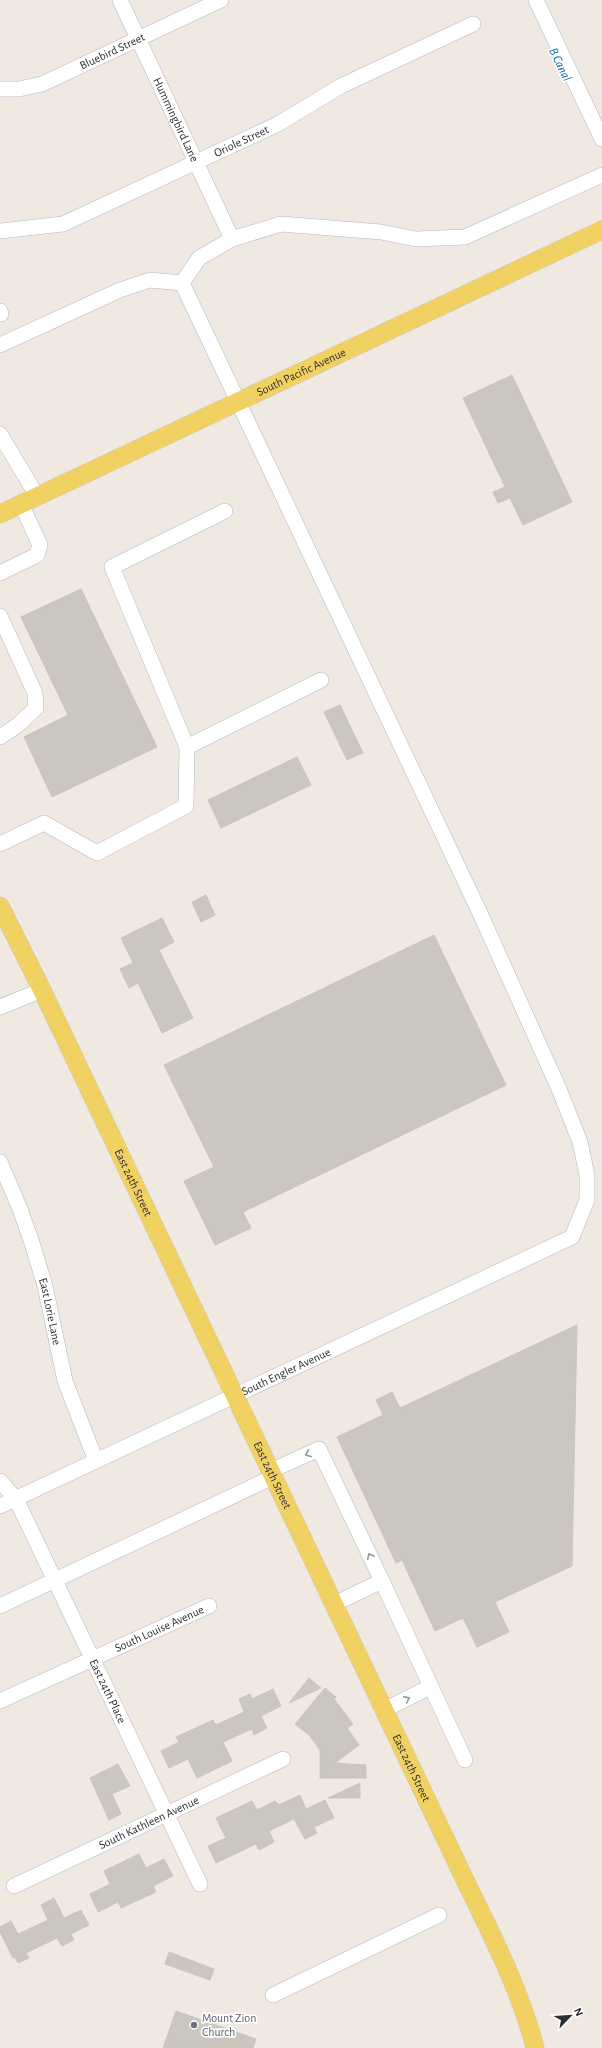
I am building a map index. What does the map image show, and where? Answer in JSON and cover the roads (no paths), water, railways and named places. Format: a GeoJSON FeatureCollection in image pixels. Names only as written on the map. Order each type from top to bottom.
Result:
{"type":"FeatureCollection","features":[{"type":"Feature","properties":{"kind":"main road","name":"South Pacific Avenue"},"geometry":{"type":"LineString","coordinates":[[0,514],[602,230]]}},
{"type":"Feature","properties":{"kind":"main road","name":"East 24th Street"},"geometry":{"type":"LineString","coordinates":[[0,906],[4,924],[42,990],[384,1710],[510,1979],[523,2010],[535,2048]]}},
{"type":"Feature","properties":{"kind":"street","name":"Hummingbird Lane"},"geometry":{"type":"LineString","coordinates":[[120,0],[232,239]]}},
{"type":"Feature","properties":{"kind":"street","name":"Bluebird Street"},"geometry":{"type":"LineString","coordinates":[[0,89],[19,89],[42,84],[221,0]]}},
{"type":"Feature","properties":{"kind":"street"},"geometry":{"type":"LineString","coordinates":[[536,0],[602,139]]}},
{"type":"Feature","properties":{"kind":"street","name":"Oriole Street"},"geometry":{"type":"LineString","coordinates":[[0,231],[64,224],[278,124],[341,86],[473,24]]}},
{"type":"Feature","properties":{"kind":"street"},"geometry":{"type":"LineString","coordinates":[[182,283],[199,258],[232,239],[281,224],[381,232],[416,239],[465,237],[602,175]]}},
{"type":"Feature","properties":{"kind":"street"},"geometry":{"type":"LineString","coordinates":[[0,345],[126,288],[150,280],[182,283]]}},
{"type":"Feature","properties":{"kind":"street"},"geometry":{"type":"LineString","coordinates":[[182,283],[238,402]]}},
{"type":"Feature","properties":{"kind":"street","name":"South Engler Avenue"},"geometry":{"type":"LineString","coordinates":[[0,1506],[235,1397],[572,1237],[587,1200],[587,1175],[580,1142],[559,1089],[479,911],[238,402]]}},
{"type":"Feature","properties":{"kind":"street"},"geometry":{"type":"LineString","coordinates":[[1,436],[37,496]]}},
{"type":"Feature","properties":{"kind":"street"},"geometry":{"type":"LineString","coordinates":[[0,573],[38,555],[40,545],[21,504]]}},
{"type":"Feature","properties":{"kind":"street"},"geometry":{"type":"LineString","coordinates":[[0,844],[44,823],[97,853],[186,806],[188,747],[112,567],[225,511]]}},
{"type":"Feature","properties":{"kind":"street"},"geometry":{"type":"LineString","coordinates":[[0,616],[35,693],[36,708],[0,738]]}},
{"type":"Feature","properties":{"kind":"street"},"geometry":{"type":"LineString","coordinates":[[188,747],[321,680]]}},
{"type":"Feature","properties":{"kind":"street"},"geometry":{"type":"LineString","coordinates":[[0,1007],[42,990]]}},
{"type":"Feature","properties":{"kind":"street","name":"East Lorie Lane"},"geometry":{"type":"LineString","coordinates":[[0,1162],[20,1209],[32,1243],[45,1286],[65,1381],[96,1461]]}},
{"type":"Feature","properties":{"kind":"street"},"geometry":{"type":"LineString","coordinates":[[0,1606],[271,1474],[319,1449],[465,1760]]}},
{"type":"Feature","properties":{"kind":"street","name":"East 24th Place"},"geometry":{"type":"LineString","coordinates":[[0,1481],[16,1499],[200,1884]]}},
{"type":"Feature","properties":{"kind":"street"},"geometry":{"type":"LineString","coordinates":[[334,1604],[382,1581]]}},
{"type":"Feature","properties":{"kind":"street","name":"South Louise Avenue"},"geometry":{"type":"LineString","coordinates":[[0,1701],[91,1658],[209,1606]]}},
{"type":"Feature","properties":{"kind":"street"},"geometry":{"type":"LineString","coordinates":[[384,1710],[430,1687]]}},
{"type":"Feature","properties":{"kind":"street","name":"South Kathleen Avenue"},"geometry":{"type":"LineString","coordinates":[[14,1886],[283,1759]]}},
{"type":"Feature","properties":{"kind":"street"},"geometry":{"type":"LineString","coordinates":[[273,1995],[439,1915]]}},
{"type":"Feature","properties":{"kind":"place","name":"Mount Zion Church"},"geometry":{"type":"Point","coordinates":[194,2025]}},
{"type":"Feature","properties":{"kind":"water label","name":"B Canal"},"geometry":{"type":"Point","coordinates":[561,64]}}]}
